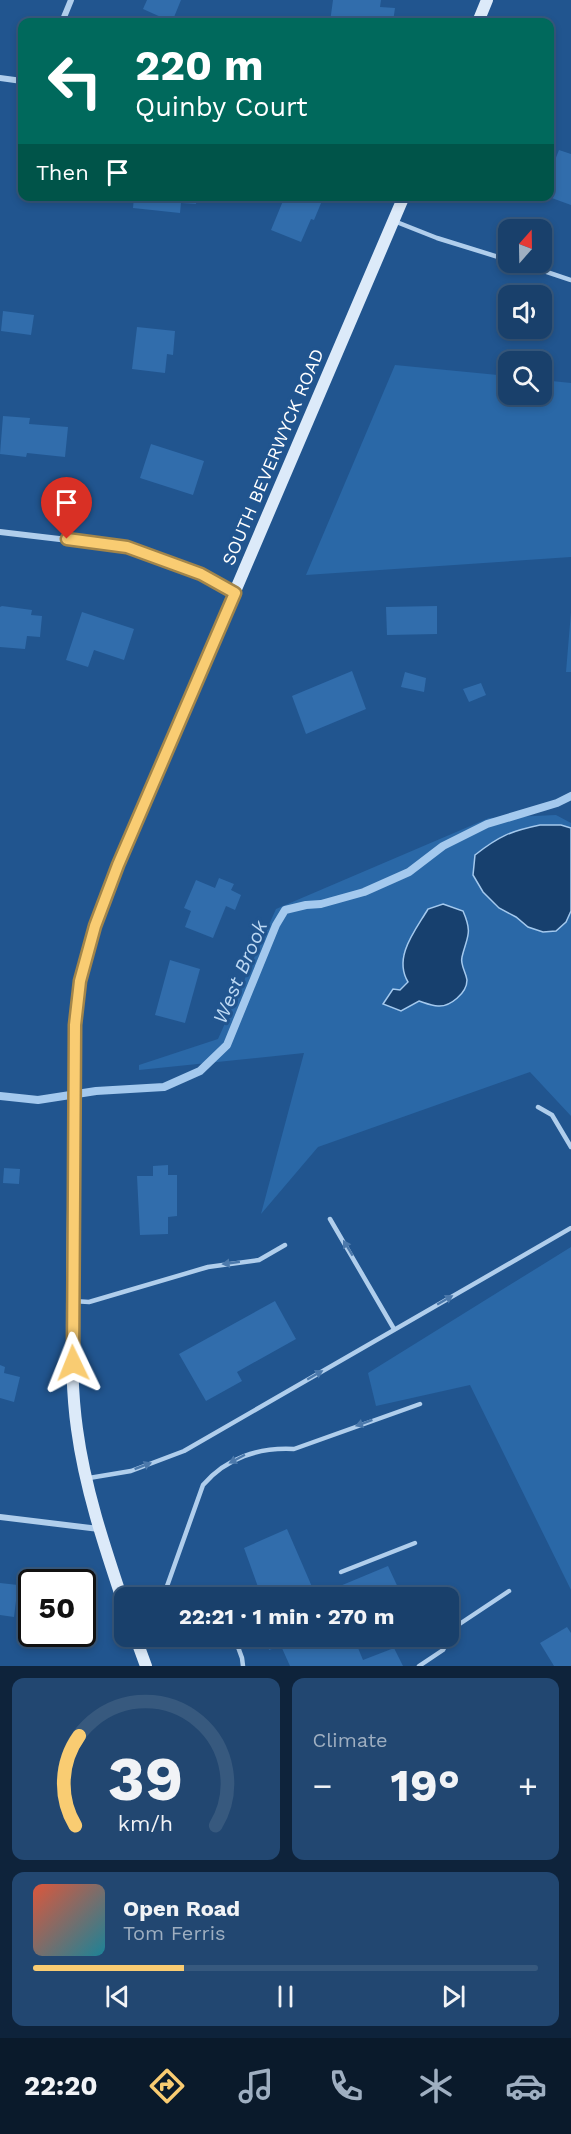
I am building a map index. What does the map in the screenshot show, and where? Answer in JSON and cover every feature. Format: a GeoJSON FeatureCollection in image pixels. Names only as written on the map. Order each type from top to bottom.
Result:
{"type":"FeatureCollection","features":[{"type":"Feature","properties":{"kind":"main road"},"geometry":{"type":"LineString","coordinates":[[479,18],[487,0]]}},
{"type":"Feature","properties":{"kind":"main road","name":"SOUTH BEVERWYCK ROAD"},"geometry":{"type":"LineString","coordinates":[[121,1587],[100,1529],[86,1478],[76,1426],[72,1301],[75,1025],[80,981],[95,926],[118,865],[402,201]]}},
{"type":"Feature","properties":{"kind":"main road"},"geometry":{"type":"LineString","coordinates":[[139,1647],[146,1666]]}},
{"type":"Feature","properties":{"kind":"street"},"geometry":{"type":"LineString","coordinates":[[64,18],[71,0]]}},
{"type":"Feature","properties":{"kind":"street"},"geometry":{"type":"LineString","coordinates":[[0,78],[18,80]]}},
{"type":"Feature","properties":{"kind":"street"},"geometry":{"type":"LineString","coordinates":[[0,532],[127,547],[201,574],[235,593]]}},
{"type":"Feature","properties":{"kind":"street"},"geometry":{"type":"LineString","coordinates":[[0,1517],[100,1529]]}},
{"type":"Feature","properties":{"kind":"lane"},"geometry":{"type":"LineString","coordinates":[[394,221],[437,238],[498,257]]}},
{"type":"Feature","properties":{"kind":"lane"},"geometry":{"type":"LineString","coordinates":[[550,273],[571,280]]}},
{"type":"Feature","properties":{"kind":"lane"},"geometry":{"type":"LineString","coordinates":[[538,1107],[552,1115],[571,1147]]}},
{"type":"Feature","properties":{"kind":"lane"},"geometry":{"type":"LineString","coordinates":[[330,1219],[394,1329]]}},
{"type":"Feature","properties":{"kind":"lane"},"geometry":{"type":"LineString","coordinates":[[86,1478],[131,1471],[184,1451],[571,1228]]}},
{"type":"Feature","properties":{"kind":"lane"},"geometry":{"type":"LineString","coordinates":[[72,1301],[89,1302],[208,1267],[259,1260],[285,1245]]}},
{"type":"Feature","properties":{"kind":"lane"},"geometry":{"type":"LineString","coordinates":[[167,1587],[203,1485],[213,1472],[243,1455],[275,1448],[294,1449],[420,1404]]}},
{"type":"Feature","properties":{"kind":"lane"},"geometry":{"type":"LineString","coordinates":[[341,1572],[415,1543]]}},
{"type":"Feature","properties":{"kind":"lane"},"geometry":{"type":"LineString","coordinates":[[419,1666],[443,1650],[455,1627],[509,1591]]}},
{"type":"Feature","properties":{"kind":"lane"},"geometry":{"type":"LineString","coordinates":[[239,1647],[243,1666]]}},
{"type":"Feature","properties":{"kind":"shaded area"},"geometry":{"type":"Polygon","coordinates":[[[395,365],[498,375],[498,405],[552,405],[552,381],[571,383],[571,557],[306,575],[395,365]]]}},
{"type":"Feature","properties":{"kind":"shaded area"},"geometry":{"type":"Polygon","coordinates":[[[571,612],[571,672],[566,672],[571,612]]]}},
{"type":"Feature","properties":{"kind":"shaded area"},"geometry":{"type":"Polygon","coordinates":[[[556,815],[571,823],[571,1116],[530,1072],[318,1147],[261,1214],[304,1053],[139,1070],[139,1065],[218,1039],[276,909],[489,818],[556,815]]]}},
{"type":"Feature","properties":{"kind":"shaded area"},"geometry":{"type":"Polygon","coordinates":[[[540,825],[561,825],[571,828],[571,911],[566,922],[556,931],[543,932],[528,927],[499,908],[483,892],[473,875],[475,855],[483,849],[506,835],[540,825]]]}},
{"type":"Feature","properties":{"kind":"shaded area"},"geometry":{"type":"Polygon","coordinates":[[[443,904],[463,911],[468,925],[462,960],[467,980],[464,990],[457,998],[443,1006],[433,1006],[419,1001],[401,1011],[383,1004],[393,989],[400,990],[408,982],[404,973],[404,954],[417,926],[428,909],[443,904]]]}},
{"type":"Feature","properties":{"kind":"shaded area"},"geometry":{"type":"Polygon","coordinates":[[[571,1247],[571,1590],[470,1385],[376,1406],[368,1373],[571,1247]]]}},
{"type":"Feature","properties":{"kind":"building"},"geometry":{"type":"Polygon","coordinates":[[[147,0],[181,0],[174,18],[163,18],[143,9],[147,0]]]}},
{"type":"Feature","properties":{"kind":"building"},"geometry":{"type":"Polygon","coordinates":[[[333,0],[381,0],[380,7],[395,8],[394,18],[331,18],[333,0]]]}},
{"type":"Feature","properties":{"kind":"building"},"geometry":{"type":"Polygon","coordinates":[[[559,150],[571,154],[571,205],[554,199],[555,160],[559,150]]]}},
{"type":"Feature","properties":{"kind":"building"},"geometry":{"type":"Polygon","coordinates":[[[134,201],[196,201],[196,204],[181,203],[180,213],[133,208],[134,201]]]}},
{"type":"Feature","properties":{"kind":"building"},"geometry":{"type":"Polygon","coordinates":[[[283,201],[322,201],[301,242],[271,230],[283,201]]]}},
{"type":"Feature","properties":{"kind":"building"},"geometry":{"type":"Polygon","coordinates":[[[3,311],[34,315],[31,335],[1,331],[3,311]]]}},
{"type":"Feature","properties":{"kind":"building"},"geometry":{"type":"Polygon","coordinates":[[[137,327],[175,331],[173,355],[167,354],[165,373],[132,369],[137,327]]]}},
{"type":"Feature","properties":{"kind":"building"},"geometry":{"type":"Polygon","coordinates":[[[3,416],[30,418],[29,424],[68,427],[65,457],[27,453],[26,457],[0,454],[3,416]]]}},
{"type":"Feature","properties":{"kind":"building"},"geometry":{"type":"Polygon","coordinates":[[[151,444],[204,461],[193,495],[140,478],[151,444]]]}},
{"type":"Feature","properties":{"kind":"building"},"geometry":{"type":"Polygon","coordinates":[[[437,606],[437,634],[387,635],[386,607],[437,606]]]}},
{"type":"Feature","properties":{"kind":"building"},"geometry":{"type":"Polygon","coordinates":[[[0,607],[32,610],[31,615],[42,616],[40,637],[27,636],[25,649],[0,647],[0,607]]]}},
{"type":"Feature","properties":{"kind":"building"},"geometry":{"type":"Polygon","coordinates":[[[82,612],[134,629],[124,660],[94,650],[88,667],[66,660],[82,612]]]}},
{"type":"Feature","properties":{"kind":"building"},"geometry":{"type":"Polygon","coordinates":[[[352,671],[366,709],[306,734],[292,696],[352,671]]]}},
{"type":"Feature","properties":{"kind":"building"},"geometry":{"type":"Polygon","coordinates":[[[405,672],[426,678],[424,692],[401,687],[405,672]]]}},
{"type":"Feature","properties":{"kind":"building"},"geometry":{"type":"Polygon","coordinates":[[[481,683],[486,695],[469,702],[463,689],[481,683]]]}},
{"type":"Feature","properties":{"kind":"building"},"geometry":{"type":"Polygon","coordinates":[[[219,878],[234,884],[231,890],[241,895],[235,910],[226,906],[213,938],[185,927],[191,911],[184,908],[196,880],[215,888],[219,878]]]}},
{"type":"Feature","properties":{"kind":"building"},"geometry":{"type":"Polygon","coordinates":[[[170,960],[200,969],[185,1023],[155,1015],[170,960]]]}},
{"type":"Feature","properties":{"kind":"building"},"geometry":{"type":"Polygon","coordinates":[[[168,1165],[168,1175],[177,1175],[177,1216],[168,1217],[168,1234],[140,1235],[137,1176],[153,1176],[153,1166],[168,1165]]]}},
{"type":"Feature","properties":{"kind":"building"},"geometry":{"type":"Polygon","coordinates":[[[4,1168],[20,1169],[19,1184],[3,1183],[4,1168]]]}},
{"type":"Feature","properties":{"kind":"building"},"geometry":{"type":"Polygon","coordinates":[[[275,1301],[296,1339],[237,1372],[242,1381],[206,1401],[179,1354],[275,1301]]]}},
{"type":"Feature","properties":{"kind":"building"},"geometry":{"type":"Polygon","coordinates":[[[0,1365],[5,1367],[4,1373],[20,1377],[14,1402],[0,1398],[0,1365]]]}},
{"type":"Feature","properties":{"kind":"building"},"geometry":{"type":"Polygon","coordinates":[[[287,1529],[312,1587],[258,1587],[244,1548],[287,1529]]]}},
{"type":"Feature","properties":{"kind":"building"},"geometry":{"type":"Polygon","coordinates":[[[388,1566],[398,1587],[338,1587],[388,1566]]]}},
{"type":"Feature","properties":{"kind":"building"},"geometry":{"type":"Polygon","coordinates":[[[0,1583],[18,1585],[14,1617],[0,1615],[0,1583]]]}},
{"type":"Feature","properties":{"kind":"building"},"geometry":{"type":"Polygon","coordinates":[[[567,1627],[571,1633],[571,1666],[554,1666],[540,1643],[567,1627]]]}},
{"type":"Feature","properties":{"kind":"building"},"geometry":{"type":"Polygon","coordinates":[[[281,1647],[358,1647],[363,1660],[394,1648],[403,1666],[290,1666],[281,1647]]]}},
{"type":"Feature","properties":{"kind":"waterway","name":"West Brook"},"geometry":{"type":"LineString","coordinates":[[0,1096],[38,1100],[96,1091],[164,1087],[200,1071],[227,1045],[276,925],[285,910],[321,904],[364,892],[409,872],[443,846],[487,824],[557,803],[571,796]]}},
{"type":"Feature","properties":{"kind":"route"},"geometry":{"type":"LineString","coordinates":[[67,539],[127,547],[201,574],[235,593],[118,865],[95,926],[80,981],[75,1025],[73,1363]]}}]}
